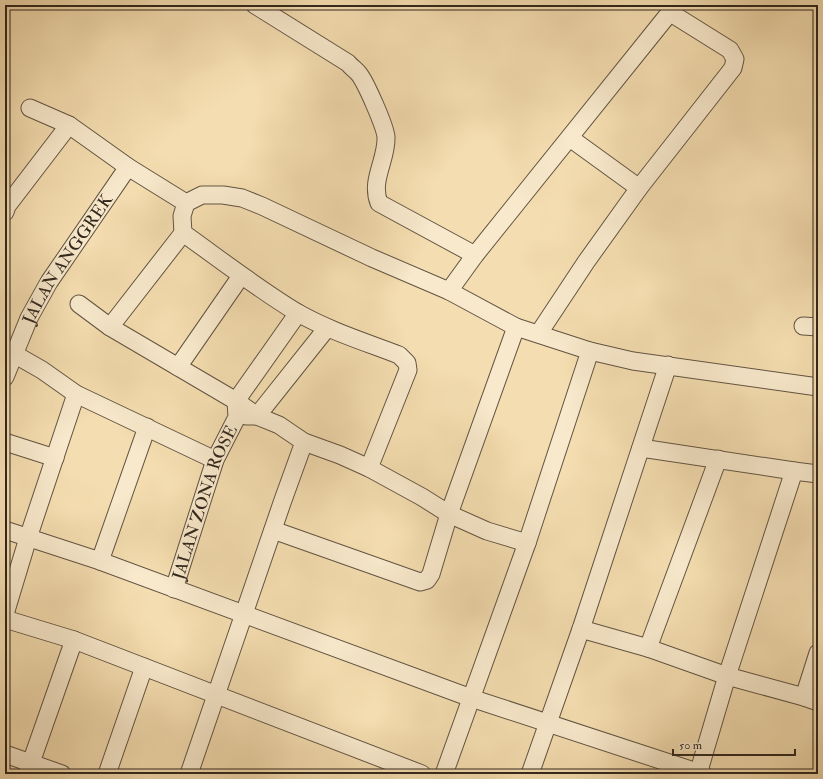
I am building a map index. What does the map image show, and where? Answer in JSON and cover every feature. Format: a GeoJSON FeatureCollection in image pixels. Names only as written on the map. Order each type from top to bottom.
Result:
{"type":"FeatureCollection","features":[{"type":"Feature","properties":{"kind":"street"},"geometry":{"type":"LineString","coordinates":[[255,5],[348,64],[359,73],[382,122],[386,136],[383,159],[378,174],[376,188],[379,203],[475,255]]}},
{"type":"Feature","properties":{"kind":"street"},"geometry":{"type":"LineString","coordinates":[[449,291],[475,255],[667,16],[670,14],[674,15],[730,50],[735,59],[732,68],[639,188],[586,262],[539,333]]}},
{"type":"Feature","properties":{"kind":"street"},"geometry":{"type":"LineString","coordinates":[[30,108],[69,125],[128,167],[186,203]]}},
{"type":"Feature","properties":{"kind":"street"},"geometry":{"type":"LineString","coordinates":[[6,205],[69,125]]}},
{"type":"Feature","properties":{"kind":"street"},"geometry":{"type":"LineString","coordinates":[[570,138],[639,188]]}},
{"type":"Feature","properties":{"kind":"street","name":"JALAN ANGGREK"},"geometry":{"type":"LineString","coordinates":[[5,377],[29,318],[50,282],[128,167]]}},
{"type":"Feature","properties":{"kind":"street"},"geometry":{"type":"LineString","coordinates":[[110,327],[183,233],[182,216],[186,203],[202,195],[224,195],[242,198],[262,206],[372,258],[449,291],[516,327],[539,333],[590,351],[633,361],[818,387]]}},
{"type":"Feature","properties":{"kind":"street"},"geometry":{"type":"LineString","coordinates":[[183,233],[241,276],[298,313],[327,328],[399,355],[407,363],[408,370],[369,468]]}},
{"type":"Feature","properties":{"kind":"street"},"geometry":{"type":"LineString","coordinates":[[178,367],[241,276]]}},
{"type":"Feature","properties":{"kind":"street"},"geometry":{"type":"LineString","coordinates":[[79,304],[110,327],[178,367],[236,409],[279,425],[304,442],[340,455],[369,468],[422,497],[449,514],[487,531],[527,543]]}},
{"type":"Feature","properties":{"kind":"street","name":"JALAN ZONA ROSE"},"geometry":{"type":"LineString","coordinates":[[174,590],[216,460],[236,409],[298,313]]}},
{"type":"Feature","properties":{"kind":"street"},"geometry":{"type":"LineString","coordinates":[[273,530],[420,582],[427,580],[431,574],[449,514],[516,327]]}},
{"type":"Feature","properties":{"kind":"street"},"geometry":{"type":"LineString","coordinates":[[258,416],[327,328]]}},
{"type":"Feature","properties":{"kind":"street"},"geometry":{"type":"LineString","coordinates":[[444,774],[527,543],[590,351]]}},
{"type":"Feature","properties":{"kind":"street"},"geometry":{"type":"LineString","coordinates":[[14,354],[42,370],[76,394],[216,460]]}},
{"type":"Feature","properties":{"kind":"street"},"geometry":{"type":"LineString","coordinates":[[530,774],[581,629],[668,365]]}},
{"type":"Feature","properties":{"kind":"street"},"geometry":{"type":"LineString","coordinates":[[76,394],[28,538],[6,610],[74,640],[144,668],[422,774]]}},
{"type":"Feature","properties":{"kind":"street"},"geometry":{"type":"LineString","coordinates":[[100,561],[147,427]]}},
{"type":"Feature","properties":{"kind":"street"},"geometry":{"type":"LineString","coordinates":[[5,442],[54,458]]}},
{"type":"Feature","properties":{"kind":"street"},"geometry":{"type":"LineString","coordinates":[[190,774],[304,442]]}},
{"type":"Feature","properties":{"kind":"street"},"geometry":{"type":"LineString","coordinates":[[641,448],[818,474]]}},
{"type":"Feature","properties":{"kind":"street"},"geometry":{"type":"LineString","coordinates":[[648,648],[718,459]]}},
{"type":"Feature","properties":{"kind":"street"},"geometry":{"type":"LineString","coordinates":[[5,530],[100,561],[174,590],[471,698],[700,774],[727,676],[794,471]]}},
{"type":"Feature","properties":{"kind":"street"},"geometry":{"type":"LineString","coordinates":[[581,629],[648,648],[727,676],[811,699],[818,653]]}},
{"type":"Feature","properties":{"kind":"street"},"geometry":{"type":"LineString","coordinates":[[29,768],[74,640]]}},
{"type":"Feature","properties":{"kind":"street"},"geometry":{"type":"LineString","coordinates":[[107,774],[144,668]]}},
{"type":"Feature","properties":{"kind":"street"},"geometry":{"type":"LineString","coordinates":[[5,754],[29,768],[62,774]]}}]}
